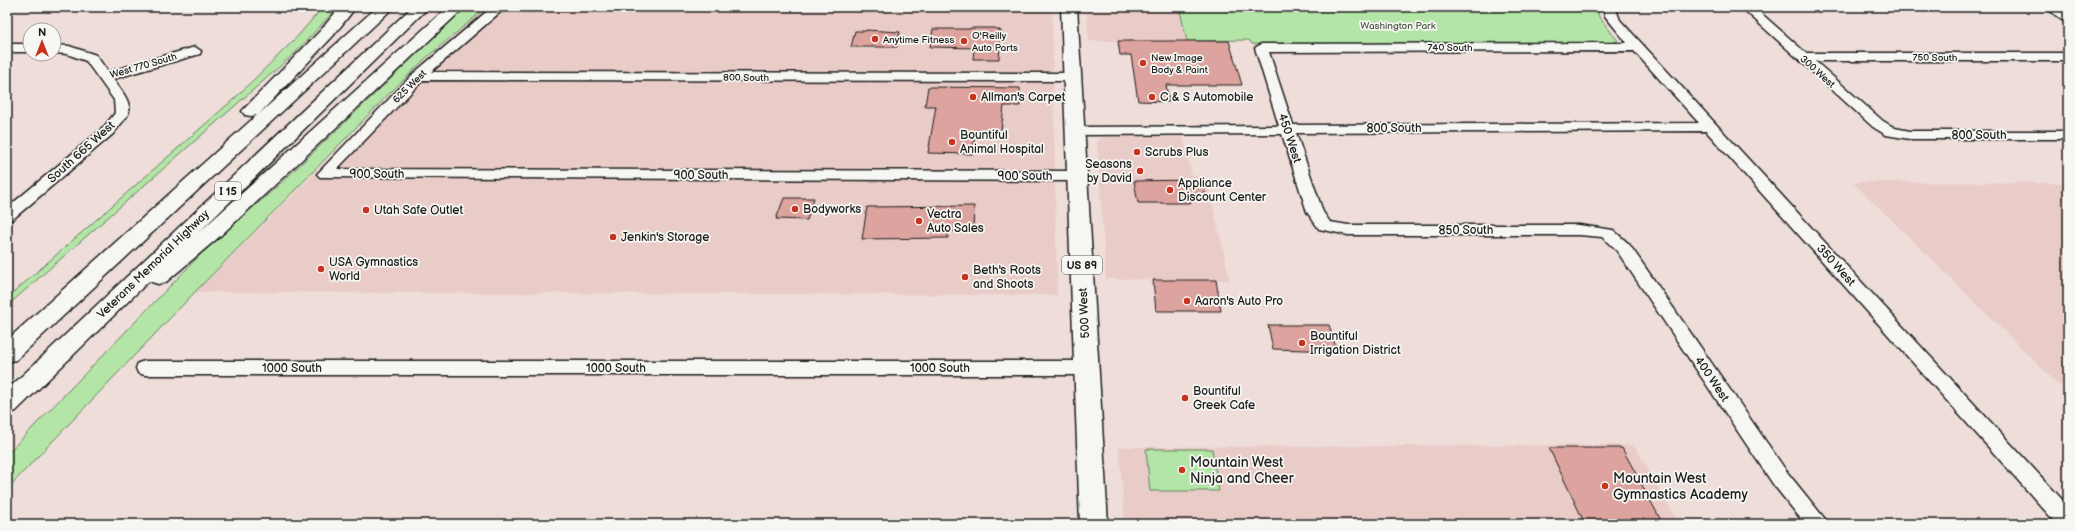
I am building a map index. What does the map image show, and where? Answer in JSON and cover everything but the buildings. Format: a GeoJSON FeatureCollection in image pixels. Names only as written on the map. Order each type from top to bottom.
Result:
{"type":"FeatureCollection","features":[{"type":"Feature","properties":{"kind":"main road"},"geometry":{"type":"LineString","coordinates":[[85,281],[285,77],[348,7]]}},
{"type":"Feature","properties":{"kind":"main road","name":"I 15"},"geometry":{"type":"LineString","coordinates":[[7,354],[386,7]]}},
{"type":"Feature","properties":{"kind":"main road","name":"Veterans Memorial Highway"},"geometry":{"type":"LineString","coordinates":[[7,405],[421,7]]}},
{"type":"Feature","properties":{"kind":"main road"},"geometry":{"type":"LineString","coordinates":[[36,376],[212,233],[457,7]]}},
{"type":"Feature","properties":{"kind":"main road","name":"500 West"},"geometry":{"type":"LineString","coordinates":[[1069,7],[1094,524]]}},
{"type":"Feature","properties":{"kind":"main road"},"geometry":{"type":"LineString","coordinates":[[2053,7],[2068,17]]}},
{"type":"Feature","properties":{"kind":"street","name":"625 West"},"geometry":{"type":"LineString","coordinates":[[326,174],[419,76],[460,38],[500,7]]}},
{"type":"Feature","properties":{"kind":"street","name":"350 West"},"geometry":{"type":"LineString","coordinates":[[1609,7],[1611,16],[1616,22],[2068,521]]}},
{"type":"Feature","properties":{"kind":"street","name":"300 West"},"geometry":{"type":"LineString","coordinates":[[1747,7],[1878,124],[1891,132]]}},
{"type":"Feature","properties":{"kind":"street","name":"740 South"},"geometry":{"type":"LineString","coordinates":[[1261,48],[1639,47]]}},
{"type":"Feature","properties":{"kind":"street"},"geometry":{"type":"LineString","coordinates":[[7,48],[22,48]]}},
{"type":"Feature","properties":{"kind":"street","name":"450 West"},"geometry":{"type":"LineString","coordinates":[[1261,48],[1315,212],[1325,226]]}},
{"type":"Feature","properties":{"kind":"street","name":"West 770 South"},"geometry":{"type":"LineString","coordinates":[[62,50],[69,50],[91,58],[104,77],[195,51]]}},
{"type":"Feature","properties":{"kind":"street","name":"750 South"},"geometry":{"type":"LineString","coordinates":[[1802,57],[2068,57]]}},
{"type":"Feature","properties":{"kind":"street","name":"800 South"},"geometry":{"type":"LineString","coordinates":[[419,76],[1072,77]]}},
{"type":"Feature","properties":{"kind":"street","name":"South 665 West"},"geometry":{"type":"LineString","coordinates":[[7,216],[108,131],[122,113],[121,100],[104,77]]}},
{"type":"Feature","properties":{"kind":"street","name":"800 South"},"geometry":{"type":"LineString","coordinates":[[1075,131],[1712,127]]}},
{"type":"Feature","properties":{"kind":"street","name":"800 South"},"geometry":{"type":"LineString","coordinates":[[1891,132],[1910,135],[2068,135]]}},
{"type":"Feature","properties":{"kind":"street","name":"900 South"},"geometry":{"type":"LineString","coordinates":[[326,174],[1077,176]]}},
{"type":"Feature","properties":{"kind":"street","name":"850 South"},"geometry":{"type":"LineString","coordinates":[[1325,226],[1348,230],[1579,230],[1607,233]]}},
{"type":"Feature","properties":{"kind":"street","name":"400 West"},"geometry":{"type":"LineString","coordinates":[[1607,233],[1623,248],[1783,483],[1818,524]]}},
{"type":"Feature","properties":{"kind":"street","name":"1000 South"},"geometry":{"type":"LineString","coordinates":[[145,368],[1086,368]]}},
{"type":"Feature","properties":{"kind":"shaded area"},"geometry":{"type":"Polygon","coordinates":[[[487,7],[1052,7],[1057,295],[195,292],[445,44],[487,7]]]}},
{"type":"Feature","properties":{"kind":"shaded area"},"geometry":{"type":"Polygon","coordinates":[[[1086,7],[1179,7],[1187,41],[1089,41],[1086,7]]]}},
{"type":"Feature","properties":{"kind":"shaded area"},"geometry":{"type":"Polygon","coordinates":[[[1110,136],[1183,137],[1192,176],[1206,176],[1230,280],[1106,279],[1097,142],[1101,138],[1110,136]]]}},
{"type":"Feature","properties":{"kind":"shaded area"},"geometry":{"type":"Polygon","coordinates":[[[1853,182],[2068,183],[2068,394],[1853,182]]]}},
{"type":"Feature","properties":{"kind":"shaded area"},"geometry":{"type":"Polygon","coordinates":[[[1634,445],[1679,524],[1125,524],[1119,447],[1634,445]]]}},
{"type":"Feature","properties":{"kind":"green space"},"geometry":{"type":"Polygon","coordinates":[[[323,7],[338,7],[294,54],[7,306],[7,298],[235,98],[296,38],[323,7]]]}},
{"type":"Feature","properties":{"kind":"green space"},"geometry":{"type":"Polygon","coordinates":[[[466,7],[487,7],[426,58],[392,91],[195,292],[7,489],[7,454],[202,253],[282,182],[466,7]]]}},
{"type":"Feature","properties":{"kind":"green space","name":"Washington Park"},"geometry":{"type":"Polygon","coordinates":[[[1179,7],[1597,7],[1599,17],[1618,41],[1609,43],[1252,44],[1249,40],[1187,41],[1179,7]]]}},
{"type":"Feature","properties":{"kind":"green space","name":"Mountain West Ninja and Cheer"},"geometry":{"type":"Polygon","coordinates":[[[1146,449],[1212,449],[1219,491],[1150,491],[1146,449]]]}},
{"type":"Feature","properties":{"kind":"place","name":"Anytime Fitness"},"geometry":{"type":"Point","coordinates":[875,39]}},
{"type":"Feature","properties":{"kind":"place","name":"O'Reilly Auto Parts"},"geometry":{"type":"Point","coordinates":[964,41]}},
{"type":"Feature","properties":{"kind":"place","name":"New Image Body & Paint"},"geometry":{"type":"Point","coordinates":[1143,63]}},
{"type":"Feature","properties":{"kind":"place","name":"Allman's Carpet"},"geometry":{"type":"Point","coordinates":[973,97]}},
{"type":"Feature","properties":{"kind":"place","name":"C & S Automobile"},"geometry":{"type":"Point","coordinates":[1152,97]}},
{"type":"Feature","properties":{"kind":"place","name":"Bountiful Animal Hospital"},"geometry":{"type":"Point","coordinates":[952,142]}},
{"type":"Feature","properties":{"kind":"place","name":"Scrubs Plus"},"geometry":{"type":"Point","coordinates":[1137,152]}},
{"type":"Feature","properties":{"kind":"place","name":"Seasons by David"},"geometry":{"type":"Point","coordinates":[1140,171]}},
{"type":"Feature","properties":{"kind":"place","name":"Appliance Discount Center"},"geometry":{"type":"Point","coordinates":[1170,190]}},
{"type":"Feature","properties":{"kind":"place","name":"Bodyworks"},"geometry":{"type":"Point","coordinates":[795,209]}},
{"type":"Feature","properties":{"kind":"place","name":"Utah Safe Outlet"},"geometry":{"type":"Point","coordinates":[366,210]}},
{"type":"Feature","properties":{"kind":"place","name":"Vectra Auto Sales"},"geometry":{"type":"Point","coordinates":[919,221]}},
{"type":"Feature","properties":{"kind":"place","name":"Jenkin's Storage"},"geometry":{"type":"Point","coordinates":[613,237]}},
{"type":"Feature","properties":{"kind":"place","name":"USA Gymnastics World"},"geometry":{"type":"Point","coordinates":[321,269]}},
{"type":"Feature","properties":{"kind":"place","name":"Beth's Roots and Shoots"},"geometry":{"type":"Point","coordinates":[965,277]}},
{"type":"Feature","properties":{"kind":"place","name":"Aaron's Auto Pro"},"geometry":{"type":"Point","coordinates":[1187,301]}},
{"type":"Feature","properties":{"kind":"place","name":"Bountiful Irrigation District"},"geometry":{"type":"Point","coordinates":[1302,343]}},
{"type":"Feature","properties":{"kind":"place","name":"Bountiful Greek Cafe"},"geometry":{"type":"Point","coordinates":[1185,398]}},
{"type":"Feature","properties":{"kind":"place","name":"Mountain West Ninja and Cheer"},"geometry":{"type":"Point","coordinates":[1182,470]}},
{"type":"Feature","properties":{"kind":"place","name":"Mountain West Gymnastics Academy"},"geometry":{"type":"Point","coordinates":[1605,486]}}]}
